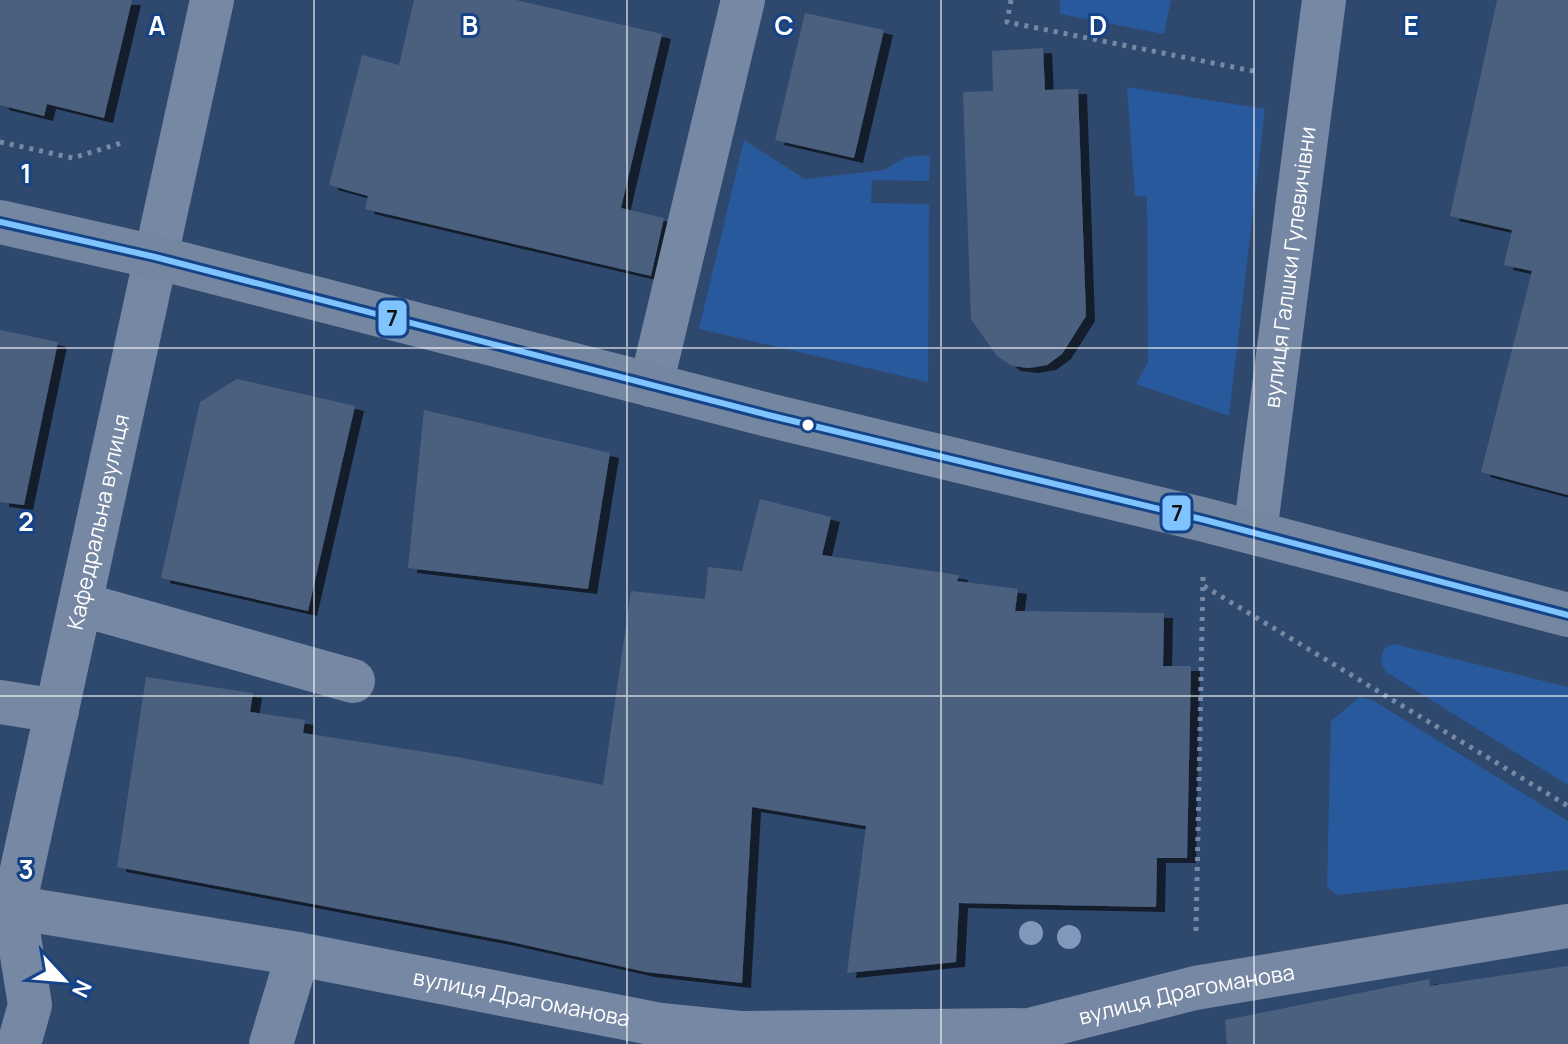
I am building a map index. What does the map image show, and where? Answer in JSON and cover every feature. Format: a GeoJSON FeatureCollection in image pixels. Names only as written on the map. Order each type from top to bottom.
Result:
{"type":"FeatureCollection","features":[{"type":"Feature","properties":{"kind":"main road"},"geometry":{"type":"LineString","coordinates":[[0,222],[155,257],[651,385],[1205,520],[1568,615]]}},
{"type":"Feature","properties":{"kind":"street","name":"Кафедральна вулиця"},"geometry":{"type":"LineString","coordinates":[[19,1044],[30,1005],[7,905],[57,711],[212,0]]}},
{"type":"Feature","properties":{"kind":"street"},"geometry":{"type":"LineString","coordinates":[[651,385],[743,0]]}},
{"type":"Feature","properties":{"kind":"street","name":"вулиця Галшки Гулевичівни"},"geometry":{"type":"LineString","coordinates":[[1255,533],[1324,0]]}},
{"type":"Feature","properties":{"kind":"street"},"geometry":{"type":"LineString","coordinates":[[80,604],[353,681]]}},
{"type":"Feature","properties":{"kind":"street"},"geometry":{"type":"LineString","coordinates":[[0,702],[57,711]]}},
{"type":"Feature","properties":{"kind":"street","name":"вулиця Драгоманова"},"geometry":{"type":"LineString","coordinates":[[7,905],[298,954],[661,1025],[740,1033],[1031,1037],[1195,988],[1568,926]]}},
{"type":"Feature","properties":{"kind":"street"},"geometry":{"type":"LineString","coordinates":[[271,1044],[298,954]]}},
{"type":"Feature","properties":{"kind":"path"},"geometry":{"type":"LineString","coordinates":[[1011,0],[1007,22],[1314,82]]}},
{"type":"Feature","properties":{"kind":"path"},"geometry":{"type":"LineString","coordinates":[[0,142],[73,158],[124,142]]}},
{"type":"Feature","properties":{"kind":"path"},"geometry":{"type":"LineString","coordinates":[[1195,988],[1205,520]]}},
{"type":"Feature","properties":{"kind":"path"},"geometry":{"type":"LineString","coordinates":[[1203,585],[1568,806]]}},
{"type":"Feature","properties":{"kind":"shaded area"},"geometry":{"type":"Polygon","coordinates":[[[1060,0],[1171,0],[1164,34],[1060,14],[1060,0]]]}},
{"type":"Feature","properties":{"kind":"shaded area"},"geometry":{"type":"Polygon","coordinates":[[[1127,87],[1265,109],[1229,416],[1136,384],[1148,362],[1147,197],[1135,196],[1127,87]]]}},
{"type":"Feature","properties":{"kind":"shaded area"},"geometry":{"type":"Polygon","coordinates":[[[744,140],[805,179],[884,170],[906,157],[930,155],[929,181],[872,180],[871,203],[929,204],[928,382],[699,329],[744,140]]]}},
{"type":"Feature","properties":{"kind":"shaded area"},"geometry":{"type":"Polygon","coordinates":[[[1394,644],[1568,687],[1568,785],[1386,672],[1382,654],[1385,648],[1394,644]]]}},
{"type":"Feature","properties":{"kind":"shaded area"},"geometry":{"type":"Polygon","coordinates":[[[1360,697],[1374,701],[1568,821],[1568,870],[1337,895],[1327,887],[1331,721],[1360,697]]]}},
{"type":"Feature","properties":{"kind":"building"},"geometry":{"type":"Polygon","coordinates":[[[0,0],[132,0],[104,118],[47,104],[44,116],[0,105],[0,0]]]}},
{"type":"Feature","properties":{"kind":"building"},"geometry":{"type":"Polygon","coordinates":[[[414,0],[516,0],[662,34],[621,208],[664,218],[651,276],[365,209],[368,196],[329,185],[362,55],[399,65],[414,0]]]}},
{"type":"Feature","properties":{"kind":"building"},"geometry":{"type":"Polygon","coordinates":[[[1497,0],[1568,0],[1568,495],[1481,472],[1532,271],[1504,265],[1512,230],[1450,216],[1497,0]]]}},
{"type":"Feature","properties":{"kind":"building"},"geometry":{"type":"Polygon","coordinates":[[[805,13],[884,30],[854,158],[775,140],[805,13]]]}},
{"type":"Feature","properties":{"kind":"building"},"geometry":{"type":"Polygon","coordinates":[[[1043,48],[1045,90],[1078,89],[1086,316],[1062,354],[1047,365],[1029,368],[1012,366],[997,356],[971,319],[963,92],[993,91],[992,51],[1043,48]]]}},
{"type":"Feature","properties":{"kind":"building"},"geometry":{"type":"Polygon","coordinates":[[[0,330],[58,342],[24,505],[0,502],[0,330]]]}},
{"type":"Feature","properties":{"kind":"building"},"geometry":{"type":"Polygon","coordinates":[[[237,379],[355,406],[308,611],[161,578],[200,402],[237,379]]]}},
{"type":"Feature","properties":{"kind":"building"},"geometry":{"type":"Polygon","coordinates":[[[424,410],[610,453],[588,589],[408,568],[424,410]]]}},
{"type":"Feature","properties":{"kind":"building"},"geometry":{"type":"Polygon","coordinates":[[[760,499],[831,517],[822,555],[959,575],[957,581],[1018,589],[1015,611],[1164,613],[1163,666],[1191,666],[1187,858],[1157,858],[1156,907],[959,903],[956,962],[847,973],[866,826],[752,807],[742,983],[646,972],[507,941],[117,867],[146,677],[253,693],[250,712],[305,720],[303,733],[457,757],[603,785],[631,591],[705,599],[708,567],[742,571],[760,499]]]}},
{"type":"Feature","properties":{"kind":"building"},"geometry":{"type":"Polygon","coordinates":[[[1568,966],[1568,1044],[1227,1044],[1225,1020],[1429,979],[1430,986],[1568,966]]]}},
{"type":"Feature","properties":{"kind":"transit line","name":"7"},"geometry":{"type":"LineString","coordinates":[[0,222],[155,257],[768,415],[1205,520],[1568,615]]}}]}
